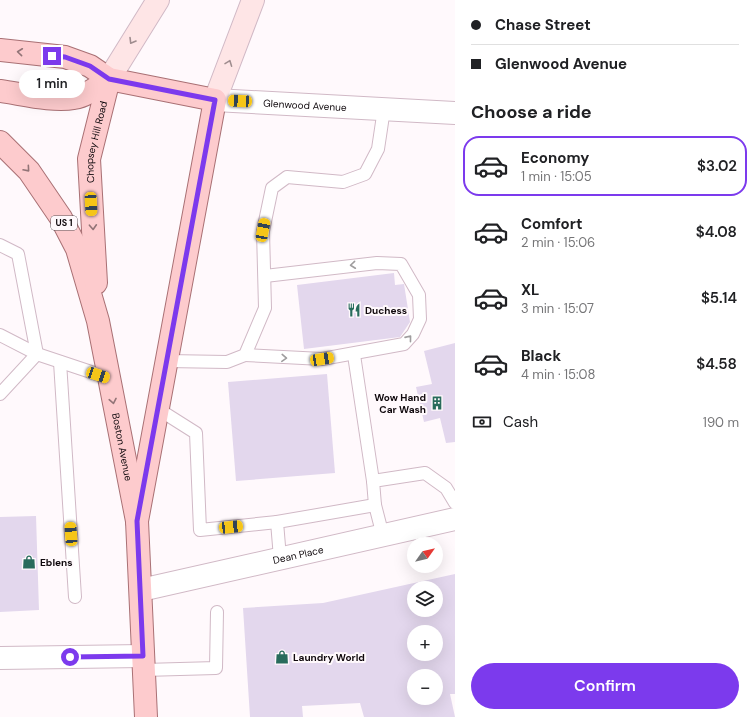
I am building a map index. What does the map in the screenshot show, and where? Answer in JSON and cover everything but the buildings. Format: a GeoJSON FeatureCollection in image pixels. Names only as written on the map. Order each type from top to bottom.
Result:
{"type":"FeatureCollection","features":[{"type":"Feature","properties":{"kind":"main road","name":"Chopsey Hill Road"},"geometry":{"type":"LineString","coordinates":[[98,321],[89,159],[109,79],[158,0]]}},
{"type":"Feature","properties":{"kind":"main road"},"geometry":{"type":"LineString","coordinates":[[215,100],[253,0]]}},
{"type":"Feature","properties":{"kind":"main road","name":"Glenwood Avenue"},"geometry":{"type":"LineString","coordinates":[[0,50],[65,57],[90,66],[109,79],[215,100]]}},
{"type":"Feature","properties":{"kind":"main road"},"geometry":{"type":"LineString","coordinates":[[0,91],[62,99],[75,98],[87,93],[109,79]]}},
{"type":"Feature","properties":{"kind":"main road","name":"US 1"},"geometry":{"type":"LineString","coordinates":[[137,521],[215,100]]}},
{"type":"Feature","properties":{"kind":"main road","name":"US 1"},"geometry":{"type":"LineString","coordinates":[[0,142],[29,171],[61,218],[77,249],[98,321]]}},
{"type":"Feature","properties":{"kind":"main road","name":"Boston Avenue"},"geometry":{"type":"LineString","coordinates":[[98,321],[137,521],[146,717]]}},
{"type":"Feature","properties":{"kind":"street","name":"Glenwood Avenue"},"geometry":{"type":"LineString","coordinates":[[215,100],[455,113]]}},
{"type":"Feature","properties":{"kind":"street","name":"Dean Place"},"geometry":{"type":"LineString","coordinates":[[141,590],[455,519]]}},
{"type":"Feature","properties":{"kind":"street"},"geometry":{"type":"LineString","coordinates":[[0,658],[144,663]]}},
{"type":"Feature","properties":{"kind":"lane"},"geometry":{"type":"LineString","coordinates":[[245,355],[264,308],[265,276],[263,230],[272,188],[287,177],[343,182],[364,174],[378,149],[384,109]]}},
{"type":"Feature","properties":{"kind":"lane"},"geometry":{"type":"LineString","coordinates":[[0,244],[18,254],[37,354]]}},
{"type":"Feature","properties":{"kind":"lane"},"geometry":{"type":"LineString","coordinates":[[167,361],[226,362],[245,355],[322,359],[354,355],[404,344],[413,334],[420,319],[419,295],[400,264],[377,263],[265,276]]}},
{"type":"Feature","properties":{"kind":"lane"},"geometry":{"type":"LineString","coordinates":[[0,335],[37,354],[109,378]]}},
{"type":"Feature","properties":{"kind":"lane"},"geometry":{"type":"LineString","coordinates":[[0,394],[37,354]]}},
{"type":"Feature","properties":{"kind":"lane"},"geometry":{"type":"LineString","coordinates":[[354,355],[373,481],[375,505],[383,536]]}},
{"type":"Feature","properties":{"kind":"lane"},"geometry":{"type":"LineString","coordinates":[[60,362],[76,597]]}},
{"type":"Feature","properties":{"kind":"lane"},"geometry":{"type":"LineString","coordinates":[[158,409],[196,432],[200,530],[277,522],[375,505]]}},
{"type":"Feature","properties":{"kind":"lane"},"geometry":{"type":"LineString","coordinates":[[373,481],[425,472],[446,488],[455,503]]}},
{"type":"Feature","properties":{"kind":"lane"},"geometry":{"type":"LineString","coordinates":[[277,522],[280,558]]}},
{"type":"Feature","properties":{"kind":"lane"},"geometry":{"type":"LineString","coordinates":[[144,663],[216,668],[217,612]]}},
{"type":"Feature","properties":{"kind":"place","name":"Duchess"},"geometry":{"type":"Point","coordinates":[354,310]}},
{"type":"Feature","properties":{"kind":"place","name":"Wow Hand Car Wash"},"geometry":{"type":"Point","coordinates":[437,403]}},
{"type":"Feature","properties":{"kind":"place","name":"Eblens"},"geometry":{"type":"Point","coordinates":[29,562]}},
{"type":"Feature","properties":{"kind":"place","name":"Laundry World"},"geometry":{"type":"Point","coordinates":[282,657]}},
{"type":"Feature","properties":{"kind":"route"},"geometry":{"type":"LineString","coordinates":[[52,56],[65,57],[78,61],[90,66],[109,79],[215,100],[137,521],[143,656],[70,657]]}}]}
